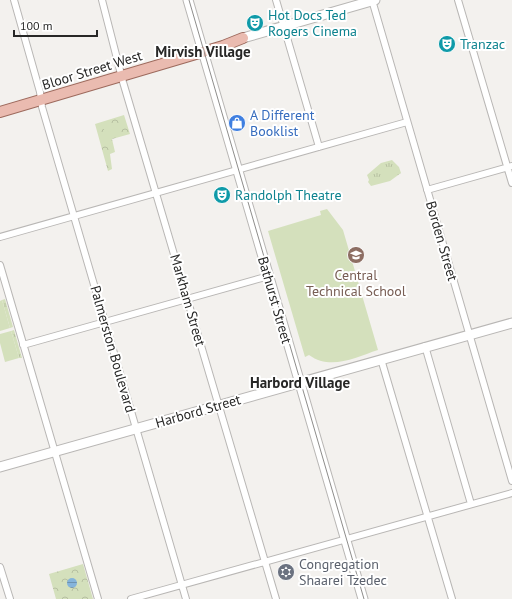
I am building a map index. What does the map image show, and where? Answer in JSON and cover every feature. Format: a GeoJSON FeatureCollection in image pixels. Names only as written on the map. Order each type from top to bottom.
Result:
{"type":"FeatureCollection","features":[{"type":"Feature","properties":{"kind":"main road","name":"Bathurst Street"},"geometry":{"type":"LineString","coordinates":[[188,0],[363,599]]}},
{"type":"Feature","properties":{"kind":"main road","name":"Bloor Street West"},"geometry":{"type":"LineString","coordinates":[[0,112],[374,0]]}},
{"type":"Feature","properties":{"kind":"main road","name":"Harbord Street"},"geometry":{"type":"LineString","coordinates":[[0,467],[55,453],[425,346],[512,323]]}},
{"type":"Feature","properties":{"kind":"street","name":"Palmerston Boulevard"},"geometry":{"type":"LineString","coordinates":[[14,0],[74,216],[186,599]]}},
{"type":"Feature","properties":{"kind":"street","name":"Markham Street"},"geometry":{"type":"LineString","coordinates":[[102,0],[121,75],[276,599]]}},
{"type":"Feature","properties":{"kind":"street"},"geometry":{"type":"LineString","coordinates":[[276,0],[319,147]]}},
{"type":"Feature","properties":{"kind":"street","name":"Borden Street"},"geometry":{"type":"LineString","coordinates":[[374,0],[407,122],[512,481]]}},
{"type":"Feature","properties":{"kind":"street"},"geometry":{"type":"LineString","coordinates":[[458,0],[510,167],[512,183]]}},
{"type":"Feature","properties":{"kind":"street"},"geometry":{"type":"LineString","coordinates":[[0,237],[407,122]]}},
{"type":"Feature","properties":{"kind":"street"},"geometry":{"type":"LineString","coordinates":[[427,190],[510,167]]}},
{"type":"Feature","properties":{"kind":"street"},"geometry":{"type":"LineString","coordinates":[[0,265],[98,599]]}},
{"type":"Feature","properties":{"kind":"street"},"geometry":{"type":"LineString","coordinates":[[23,345],[269,276]]}},
{"type":"Feature","properties":{"kind":"street"},"geometry":{"type":"LineString","coordinates":[[425,346],[471,504]]}},
{"type":"Feature","properties":{"kind":"street"},"geometry":{"type":"LineString","coordinates":[[381,359],[452,599]]}},
{"type":"Feature","properties":{"kind":"street"},"geometry":{"type":"LineString","coordinates":[[131,599],[512,493]]}},
{"type":"Feature","properties":{"kind":"street"},"geometry":{"type":"LineString","coordinates":[[0,567],[10,599]]}},
{"type":"Feature","properties":{"kind":"green space"},"geometry":{"type":"Polygon","coordinates":[[[124,115],[130,134],[112,139],[115,152],[110,154],[112,169],[108,171],[95,124],[124,115]]]}},
{"type":"Feature","properties":{"kind":"green space"},"geometry":{"type":"Polygon","coordinates":[[[109,124],[114,126],[111,131],[106,133],[103,128],[109,124]]]}},
{"type":"Feature","properties":{"kind":"green space"},"geometry":{"type":"Polygon","coordinates":[[[392,160],[399,167],[401,173],[390,181],[371,186],[368,182],[369,180],[367,175],[381,163],[392,160]]]}},
{"type":"Feature","properties":{"kind":"green space"},"geometry":{"type":"Polygon","coordinates":[[[327,209],[343,230],[378,350],[352,359],[335,362],[317,360],[309,355],[305,357],[268,231],[321,215],[320,211],[327,209]]]}},
{"type":"Feature","properties":{"kind":"green space"},"geometry":{"type":"Polygon","coordinates":[[[5,299],[13,327],[10,328],[2,300],[5,299]]]}},
{"type":"Feature","properties":{"kind":"green space"},"geometry":{"type":"Polygon","coordinates":[[[2,300],[10,328],[0,331],[0,301],[2,300]]]}},
{"type":"Feature","properties":{"kind":"green space"},"geometry":{"type":"Polygon","coordinates":[[[14,330],[22,358],[19,358],[11,331],[14,330]]]}},
{"type":"Feature","properties":{"kind":"green space"},"geometry":{"type":"Polygon","coordinates":[[[11,331],[19,358],[5,362],[0,343],[0,334],[11,331]]]}},
{"type":"Feature","properties":{"kind":"green space"},"geometry":{"type":"Polygon","coordinates":[[[83,564],[93,599],[56,599],[49,574],[83,564]]]}},
{"type":"Feature","properties":{"kind":"water"},"geometry":{"type":"Polygon","coordinates":[[[70,578],[74,578],[76,579],[76,587],[70,588],[67,585],[67,581],[70,578]]]}},
{"type":"Feature","properties":{"kind":"tram line"},"geometry":{"type":"LineString","coordinates":[[189,0],[364,599]]}},
{"type":"Feature","properties":{"kind":"place","name":"Hot Docs Ted Rogers Cinema"},"geometry":{"type":"Point","coordinates":[255,23]}},
{"type":"Feature","properties":{"kind":"place","name":"Tranzac"},"geometry":{"type":"Point","coordinates":[447,44]}},
{"type":"Feature","properties":{"kind":"place","name":"A Different Booklist"},"geometry":{"type":"Point","coordinates":[237,123]}},
{"type":"Feature","properties":{"kind":"place","name":"Randolph Theatre"},"geometry":{"type":"Point","coordinates":[222,195]}},
{"type":"Feature","properties":{"kind":"place","name":"Central Technical School"},"geometry":{"type":"Point","coordinates":[356,255]}},
{"type":"Feature","properties":{"kind":"place","name":"Congregation Shaarei Tzedec"},"geometry":{"type":"Point","coordinates":[286,572]}},
{"type":"Feature","properties":{"kind":"district","name":"Mirvish Village"},"geometry":{"type":"Point","coordinates":[203,52]}},
{"type":"Feature","properties":{"kind":"district","name":"Harbord Village"},"geometry":{"type":"Point","coordinates":[300,383]}}]}
